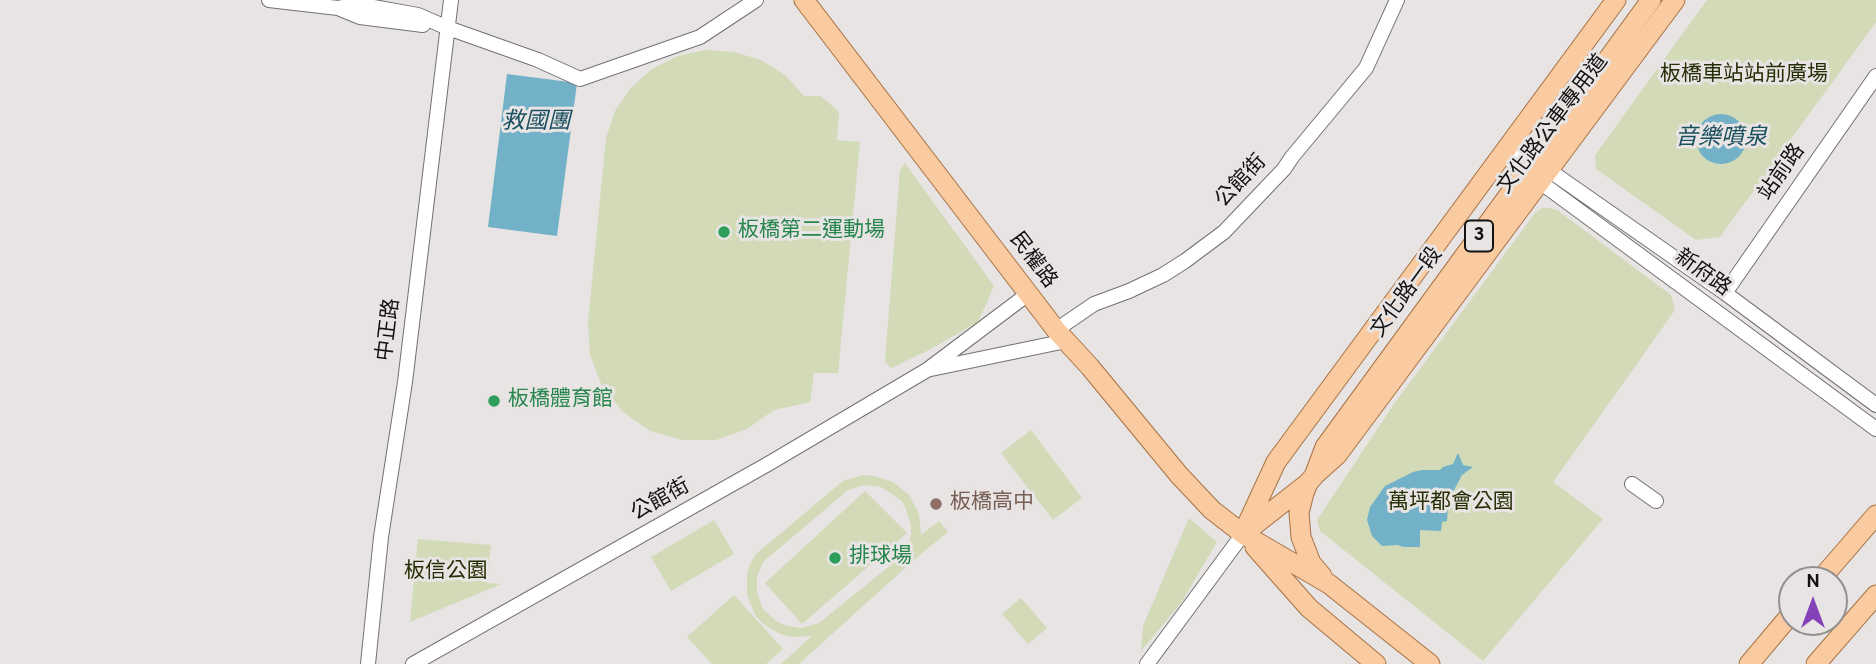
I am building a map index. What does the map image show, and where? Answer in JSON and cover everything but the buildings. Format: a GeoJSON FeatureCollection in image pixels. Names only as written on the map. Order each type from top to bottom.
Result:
{"type":"FeatureCollection","features":[{"type":"Feature","properties":{"kind":"main road","name":"民權路"},"geometry":{"type":"LineString","coordinates":[[804,0],[1061,336],[1179,475],[1212,510],[1243,534],[1329,583],[1430,664]]}},
{"type":"Feature","properties":{"kind":"main road","name":"文化路一段"},"geometry":{"type":"LineString","coordinates":[[1243,534],[1276,462],[1616,0]]}},
{"type":"Feature","properties":{"kind":"main road","name":"3"},"geometry":{"type":"LineString","coordinates":[[1537,171],[1651,0]]}},
{"type":"Feature","properties":{"kind":"main road","name":"文化路公車專用道"},"geometry":{"type":"LineString","coordinates":[[1311,479],[1337,455],[1537,171],[1675,0]]}},
{"type":"Feature","properties":{"kind":"main road","name":"文化路一段"},"geometry":{"type":"LineString","coordinates":[[1243,534],[1311,479]]}},
{"type":"Feature","properties":{"kind":"main road"},"geometry":{"type":"LineString","coordinates":[[1311,479],[1299,513],[1301,537],[1311,563],[1329,583]]}},
{"type":"Feature","properties":{"kind":"main road"},"geometry":{"type":"LineString","coordinates":[[1831,566],[1876,514]]}},
{"type":"Feature","properties":{"kind":"main road","name":"民權路"},"geometry":{"type":"LineString","coordinates":[[1243,534],[1309,608],[1376,664]]}},
{"type":"Feature","properties":{"kind":"main road"},"geometry":{"type":"LineString","coordinates":[[1816,664],[1876,594]]}},
{"type":"Feature","properties":{"kind":"main road"},"geometry":{"type":"LineString","coordinates":[[1749,664],[1778,630]]}},
{"type":"Feature","properties":{"kind":"street"},"geometry":{"type":"LineString","coordinates":[[269,0],[338,8],[360,17],[448,28],[538,60],[580,79],[700,37],[756,0]]}},
{"type":"Feature","properties":{"kind":"street","name":"中正路"},"geometry":{"type":"LineString","coordinates":[[368,664],[381,537],[407,369],[452,0]]}},
{"type":"Feature","properties":{"kind":"street","name":"公館街"},"geometry":{"type":"LineString","coordinates":[[1061,336],[1094,304],[1163,275],[1224,232],[1284,169],[1366,68],[1397,0]]}},
{"type":"Feature","properties":{"kind":"street","name":"站前路"},"geometry":{"type":"LineString","coordinates":[[1725,293],[1876,76]]}},
{"type":"Feature","properties":{"kind":"street","name":"新府路"},"geometry":{"type":"LineString","coordinates":[[1506,149],[1876,429]]}},
{"type":"Feature","properties":{"kind":"street","name":"新府路"},"geometry":{"type":"LineString","coordinates":[[1537,171],[1725,293],[1876,405]]}},
{"type":"Feature","properties":{"kind":"street"},"geometry":{"type":"LineString","coordinates":[[927,370],[1028,294]]}},
{"type":"Feature","properties":{"kind":"street"},"geometry":{"type":"LineString","coordinates":[[927,370],[1061,336]]}},
{"type":"Feature","properties":{"kind":"street","name":"公館街"},"geometry":{"type":"LineString","coordinates":[[414,664],[768,464],[927,370]]}},
{"type":"Feature","properties":{"kind":"street"},"geometry":{"type":"LineString","coordinates":[[1632,484],[1656,501]]}},
{"type":"Feature","properties":{"kind":"street","name":"文化路一段"},"geometry":{"type":"LineString","coordinates":[[1147,664],[1243,534]]}},
{"type":"Feature","properties":{"kind":"green space","name":"板橋車站站前廣場"},"geometry":{"type":"Polygon","coordinates":[[[1707,0],[1876,0],[1876,22],[1720,237],[1696,240],[1596,169],[1595,155],[1707,0]]]}},
{"type":"Feature","properties":{"kind":"green space","name":"板橋第二運動場"},"geometry":{"type":"Polygon","coordinates":[[[705,50],[734,52],[761,60],[785,75],[804,96],[821,96],[839,112],[837,140],[860,142],[838,373],[814,373],[810,402],[774,410],[747,429],[716,440],[682,440],[650,431],[623,412],[602,386],[590,355],[588,322],[606,138],[615,111],[631,88],[652,69],[678,56],[705,50]]]}},
{"type":"Feature","properties":{"kind":"green space"},"geometry":{"type":"Polygon","coordinates":[[[905,163],[994,286],[978,322],[891,368],[885,361],[900,170],[905,163]]]}},
{"type":"Feature","properties":{"kind":"green space","name":"萬坪都會公園"},"geometry":{"type":"Polygon","coordinates":[[[1542,208],[1557,210],[1671,295],[1675,310],[1553,482],[1603,519],[1483,661],[1320,531],[1317,520],[1394,404],[1535,213],[1542,208]]]}},
{"type":"Feature","properties":{"kind":"green space"},"geometry":{"type":"Polygon","coordinates":[[[1031,430],[1082,498],[1053,520],[1001,453],[1031,430]]]}},
{"type":"Feature","properties":{"kind":"green space"},"geometry":{"type":"Polygon","coordinates":[[[863,475],[893,482],[909,495],[919,514],[921,535],[939,521],[948,532],[799,664],[781,664],[812,636],[791,637],[780,634],[762,623],[755,615],[747,595],[750,564],[756,554],[843,481],[863,475]],[[864,485],[848,490],[764,561],[757,576],[757,593],[763,609],[776,621],[801,628],[819,623],[907,552],[911,525],[906,509],[902,501],[881,487],[864,485]]]}},
{"type":"Feature","properties":{"kind":"green space","name":"排球場"},"geometry":{"type":"Polygon","coordinates":[[[865,491],[907,533],[802,624],[765,583],[865,491]]]}},
{"type":"Feature","properties":{"kind":"green space"},"geometry":{"type":"Polygon","coordinates":[[[1189,518],[1217,542],[1181,603],[1141,651],[1143,626],[1189,518]]]}},
{"type":"Feature","properties":{"kind":"green space"},"geometry":{"type":"Polygon","coordinates":[[[714,520],[734,554],[671,591],[651,557],[714,520]]]}},
{"type":"Feature","properties":{"kind":"green space","name":"板信公園"},"geometry":{"type":"Polygon","coordinates":[[[418,539],[491,545],[487,583],[501,584],[410,622],[418,539]]]}},
{"type":"Feature","properties":{"kind":"green space"},"geometry":{"type":"Polygon","coordinates":[[[734,595],[783,649],[766,664],[712,664],[687,637],[734,595]]]}},
{"type":"Feature","properties":{"kind":"green space"},"geometry":{"type":"Polygon","coordinates":[[[1021,598],[1047,628],[1028,644],[1002,614],[1021,598]]]}},
{"type":"Feature","properties":{"kind":"water","name":"救國團"},"geometry":{"type":"Polygon","coordinates":[[[507,74],[577,83],[557,236],[488,227],[507,74]]]}},
{"type":"Feature","properties":{"kind":"water","name":"音樂噴泉"},"geometry":{"type":"Polygon","coordinates":[[[1721,114],[1739,121],[1746,139],[1739,157],[1721,164],[1703,157],[1696,139],[1703,121],[1721,114]]]}},
{"type":"Feature","properties":{"kind":"water"},"geometry":{"type":"Polygon","coordinates":[[[1458,453],[1463,465],[1473,467],[1462,475],[1453,492],[1448,505],[1447,521],[1442,522],[1441,531],[1420,530],[1420,547],[1382,546],[1372,536],[1367,520],[1370,507],[1385,486],[1413,472],[1440,470],[1453,464],[1458,453]]]}},
{"type":"Feature","properties":{"kind":"place","name":"板橋第二運動場"},"geometry":{"type":"Point","coordinates":[724,232]}},
{"type":"Feature","properties":{"kind":"place","name":"板橋體育館"},"geometry":{"type":"Point","coordinates":[494,401]}},
{"type":"Feature","properties":{"kind":"place","name":"板橋高中"},"geometry":{"type":"Point","coordinates":[936,504]}},
{"type":"Feature","properties":{"kind":"place","name":"排球場"},"geometry":{"type":"Point","coordinates":[835,558]}}]}
